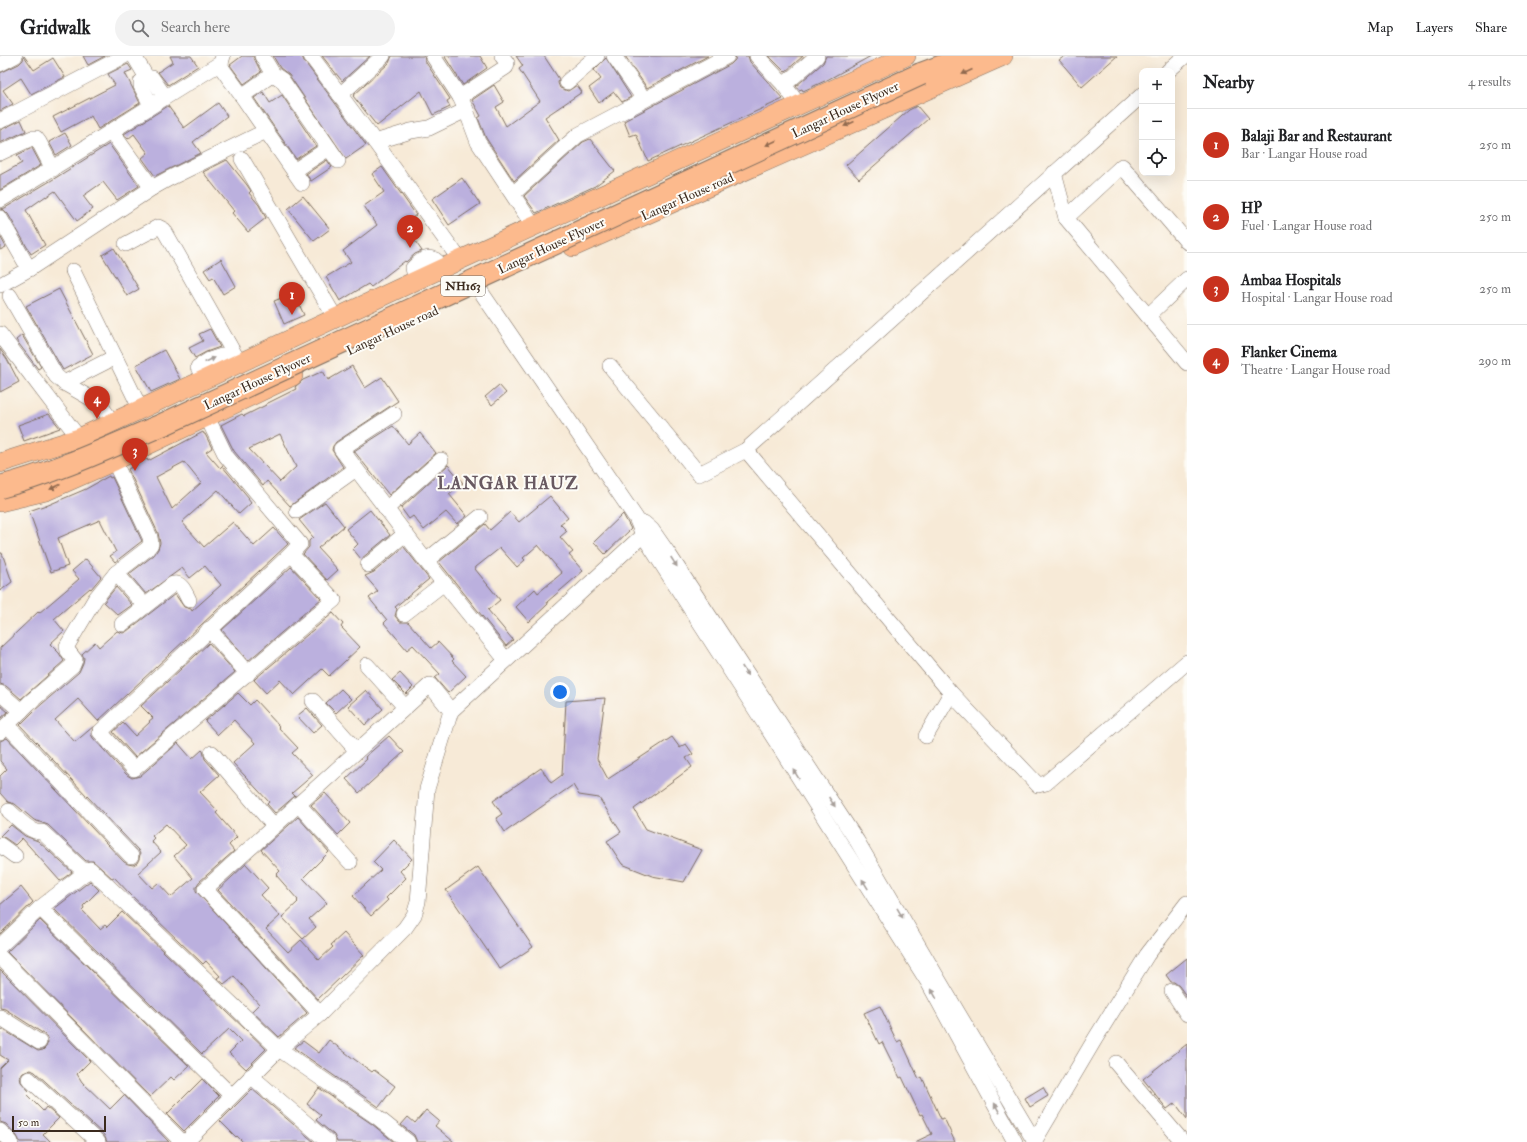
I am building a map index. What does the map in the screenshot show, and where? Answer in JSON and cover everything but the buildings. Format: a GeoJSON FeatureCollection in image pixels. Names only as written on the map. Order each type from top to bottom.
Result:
{"type":"FeatureCollection","features":[{"type":"Feature","properties":{"kind":"highway","name":"Langar House Flyover"},"geometry":{"type":"LineString","coordinates":[[0,474],[20,469],[101,438],[917,62],[969,56]]}},
{"type":"Feature","properties":{"kind":"highway","name":"Langar House Flyover"},"geometry":{"type":"LineString","coordinates":[[0,486],[24,480],[70,464],[164,424],[917,62]]}},
{"type":"Feature","properties":{"kind":"main road","name":"Langar House road"},"geometry":{"type":"LineString","coordinates":[[0,502],[46,491],[114,461],[479,289],[1003,56]]}},
{"type":"Feature","properties":{"kind":"main road"},"geometry":{"type":"LineString","coordinates":[[0,464],[74,440],[141,410],[442,268],[799,105],[917,62]]}},
{"type":"Feature","properties":{"kind":"main road"},"geometry":{"type":"LineString","coordinates":[[541,224],[563,251]]}},
{"type":"Feature","properties":{"kind":"main road"},"geometry":{"type":"LineString","coordinates":[[343,316],[367,341]]}},
{"type":"Feature","properties":{"kind":"main road"},"geometry":{"type":"LineString","coordinates":[[74,440],[82,474]]}},
{"type":"Feature","properties":{"kind":"street"},"geometry":{"type":"LineString","coordinates":[[0,64],[15,56]]}},
{"type":"Feature","properties":{"kind":"street"},"geometry":{"type":"LineString","coordinates":[[0,121],[124,56]]}},
{"type":"Feature","properties":{"kind":"street"},"geometry":{"type":"LineString","coordinates":[[134,56],[147,78]]}},
{"type":"Feature","properties":{"kind":"street"},"geometry":{"type":"LineString","coordinates":[[262,56],[274,74],[282,80],[338,161]]}},
{"type":"Feature","properties":{"kind":"street"},"geometry":{"type":"LineString","coordinates":[[311,56],[460,260]]}},
{"type":"Feature","properties":{"kind":"street"},"geometry":{"type":"LineString","coordinates":[[340,95],[383,56]]}},
{"type":"Feature","properties":{"kind":"street"},"geometry":{"type":"LineString","coordinates":[[434,56],[463,104],[478,142],[513,194],[541,224]]}},
{"type":"Feature","properties":{"kind":"street"},"geometry":{"type":"LineString","coordinates":[[375,142],[411,131],[429,128],[463,104],[506,68],[507,65],[502,56]]}},
{"type":"Feature","properties":{"kind":"street"},"geometry":{"type":"LineString","coordinates":[[567,82],[597,56]]}},
{"type":"Feature","properties":{"kind":"street"},"geometry":{"type":"LineString","coordinates":[[614,56],[644,99]]}},
{"type":"Feature","properties":{"kind":"street"},"geometry":{"type":"LineString","coordinates":[[513,194],[578,135],[727,56]]}},
{"type":"Feature","properties":{"kind":"street"},"geometry":{"type":"LineString","coordinates":[[757,56],[784,85],[799,105]]}},
{"type":"Feature","properties":{"kind":"street"},"geometry":{"type":"LineString","coordinates":[[784,85],[817,56]]}},
{"type":"Feature","properties":{"kind":"street"},"geometry":{"type":"LineString","coordinates":[[1171,68],[1185,56]]}},
{"type":"Feature","properties":{"kind":"street"},"geometry":{"type":"LineString","coordinates":[[222,60],[221,67],[298,177],[329,148]]}},
{"type":"Feature","properties":{"kind":"street"},"geometry":{"type":"LineString","coordinates":[[0,200],[53,169],[222,60]]}},
{"type":"Feature","properties":{"kind":"street"},"geometry":{"type":"LineString","coordinates":[[242,96],[274,74]]}},
{"type":"Feature","properties":{"kind":"street"},"geometry":{"type":"LineString","coordinates":[[151,105],[140,86],[141,82],[147,78],[152,78],[165,97]]}},
{"type":"Feature","properties":{"kind":"street"},"geometry":{"type":"LineString","coordinates":[[610,366],[699,474],[746,450],[1139,98]]}},
{"type":"Feature","properties":{"kind":"street"},"geometry":{"type":"LineString","coordinates":[[111,131],[152,188]]}},
{"type":"Feature","properties":{"kind":"street"},"geometry":{"type":"LineString","coordinates":[[112,423],[100,403],[64,383],[56,376],[5,290],[29,269],[152,188],[266,131]]}},
{"type":"Feature","properties":{"kind":"street"},"geometry":{"type":"LineString","coordinates":[[0,153],[32,138],[36,138],[53,169]]}},
{"type":"Feature","properties":{"kind":"street"},"geometry":{"type":"LineString","coordinates":[[242,159],[343,316]]}},
{"type":"Feature","properties":{"kind":"street"},"geometry":{"type":"LineString","coordinates":[[1066,218],[1122,166],[1187,242]]}},
{"type":"Feature","properties":{"kind":"street"},"geometry":{"type":"LineString","coordinates":[[1054,173],[1066,218],[1187,363]]}},
{"type":"Feature","properties":{"kind":"street"},"geometry":{"type":"LineString","coordinates":[[0,218],[29,269]]}},
{"type":"Feature","properties":{"kind":"street"},"geometry":{"type":"LineString","coordinates":[[126,244],[158,227],[164,230],[236,366]]}},
{"type":"Feature","properties":{"kind":"street"},"geometry":{"type":"LineString","coordinates":[[73,271],[141,410]]}},
{"type":"Feature","properties":{"kind":"street"},"geometry":{"type":"LineString","coordinates":[[1148,316],[1187,279]]}},
{"type":"Feature","properties":{"kind":"street"},"geometry":{"type":"LineString","coordinates":[[479,289],[647,532],[857,841],[1035,1142],[1095,1039],[1147,955],[1187,903]]}},
{"type":"Feature","properties":{"kind":"street"},"geometry":{"type":"LineString","coordinates":[[0,334],[74,440]]}},
{"type":"Feature","properties":{"kind":"street"},"geometry":{"type":"LineString","coordinates":[[64,383],[115,357]]}},
{"type":"Feature","properties":{"kind":"street"},"geometry":{"type":"LineString","coordinates":[[394,414],[341,449],[426,561],[506,660]]}},
{"type":"Feature","properties":{"kind":"street"},"geometry":{"type":"LineString","coordinates":[[207,417],[226,456],[300,544],[100,732],[134,769],[334,600],[291,554]]}},
{"type":"Feature","properties":{"kind":"street"},"geometry":{"type":"LineString","coordinates":[[746,450],[951,693],[1038,785],[1046,783],[1187,662]]}},
{"type":"Feature","properties":{"kind":"street"},"geometry":{"type":"LineString","coordinates":[[386,509],[441,460]]}},
{"type":"Feature","properties":{"kind":"street"},"geometry":{"type":"LineString","coordinates":[[114,461],[151,540],[151,544],[116,573],[95,599],[69,642],[68,651],[74,657],[75,662],[3,729],[131,856]]}},
{"type":"Feature","properties":{"kind":"street"},"geometry":{"type":"LineString","coordinates":[[297,511],[356,469]]}},
{"type":"Feature","properties":{"kind":"street"},"geometry":{"type":"LineString","coordinates":[[426,561],[480,516]]}},
{"type":"Feature","properties":{"kind":"street"},"geometry":{"type":"LineString","coordinates":[[186,1142],[279,1048],[320,1014],[406,928],[414,915],[418,902],[427,790],[451,711],[647,532]]}},
{"type":"Feature","properties":{"kind":"street"},"geometry":{"type":"LineString","coordinates":[[647,532],[777,743],[928,982],[1015,1142]]}},
{"type":"Feature","properties":{"kind":"street"},"geometry":{"type":"LineString","coordinates":[[368,565],[405,534]]}},
{"type":"Feature","properties":{"kind":"street"},"geometry":{"type":"LineString","coordinates":[[116,573],[145,606]]}},
{"type":"Feature","properties":{"kind":"street"},"geometry":{"type":"LineString","coordinates":[[122,624],[170,586],[176,583],[181,586],[189,600]]}},
{"type":"Feature","properties":{"kind":"street"},"geometry":{"type":"LineString","coordinates":[[404,614],[444,583]]}},
{"type":"Feature","properties":{"kind":"street"},"geometry":{"type":"LineString","coordinates":[[210,629],[248,674]]}},
{"type":"Feature","properties":{"kind":"street"},"geometry":{"type":"LineString","coordinates":[[367,665],[405,707]]}},
{"type":"Feature","properties":{"kind":"street"},"geometry":{"type":"LineString","coordinates":[[320,1014],[205,889],[430,685],[451,711]]}},
{"type":"Feature","properties":{"kind":"street"},"geometry":{"type":"LineString","coordinates":[[0,693],[21,711]]}},
{"type":"Feature","properties":{"kind":"street"},"geometry":{"type":"LineString","coordinates":[[926,736],[951,693]]}},
{"type":"Feature","properties":{"kind":"street"},"geometry":{"type":"LineString","coordinates":[[312,701],[357,751]]}},
{"type":"Feature","properties":{"kind":"street"},"geometry":{"type":"LineString","coordinates":[[212,754],[274,826]]}},
{"type":"Feature","properties":{"kind":"street"},"geometry":{"type":"LineString","coordinates":[[298,804],[350,862]]}},
{"type":"Feature","properties":{"kind":"street"},"geometry":{"type":"LineString","coordinates":[[9,811],[37,833],[42,832],[86,872]]}},
{"type":"Feature","properties":{"kind":"street"},"geometry":{"type":"LineString","coordinates":[[0,844],[15,856]]}},
{"type":"Feature","properties":{"kind":"street"},"geometry":{"type":"LineString","coordinates":[[0,946],[40,908],[90,869],[279,1048],[377,1117],[408,1142]]}},
{"type":"Feature","properties":{"kind":"street"},"geometry":{"type":"LineString","coordinates":[[40,908],[231,1096]]}},
{"type":"Feature","properties":{"kind":"street"},"geometry":{"type":"LineString","coordinates":[[0,956],[182,1142]]}},
{"type":"Feature","properties":{"kind":"street"},"geometry":{"type":"LineString","coordinates":[[1172,991],[1187,1014]]}},
{"type":"Feature","properties":{"kind":"street"},"geometry":{"type":"LineString","coordinates":[[0,1017],[39,1042]]}},
{"type":"Feature","properties":{"kind":"street"},"geometry":{"type":"LineString","coordinates":[[1116,1064],[1183,1142]]}},
{"type":"Feature","properties":{"kind":"street"},"geometry":{"type":"LineString","coordinates":[[251,1076],[328,1142]]}},
{"type":"Feature","properties":{"kind":"street"},"geometry":{"type":"LineString","coordinates":[[29,1079],[98,1142]]}},
{"type":"Feature","properties":{"kind":"street"},"geometry":{"type":"LineString","coordinates":[[0,1131],[11,1142]]}},
{"type":"Feature","properties":{"kind":"place","name":"HP"},"geometry":{"type":"Point","coordinates":[410,248]}},
{"type":"Feature","properties":{"kind":"place","name":"Balaji Bar and Restaurant"},"geometry":{"type":"Point","coordinates":[292,315]}},
{"type":"Feature","properties":{"kind":"place","name":"Flanker Cinema"},"geometry":{"type":"Point","coordinates":[97,419]}},
{"type":"Feature","properties":{"kind":"place","name":"Ambaa Hospitals"},"geometry":{"type":"Point","coordinates":[135,471]}},
{"type":"Feature","properties":{"kind":"district","name":"LANGAR HAUZ"},"geometry":{"type":"Point","coordinates":[508,483]}}]}
